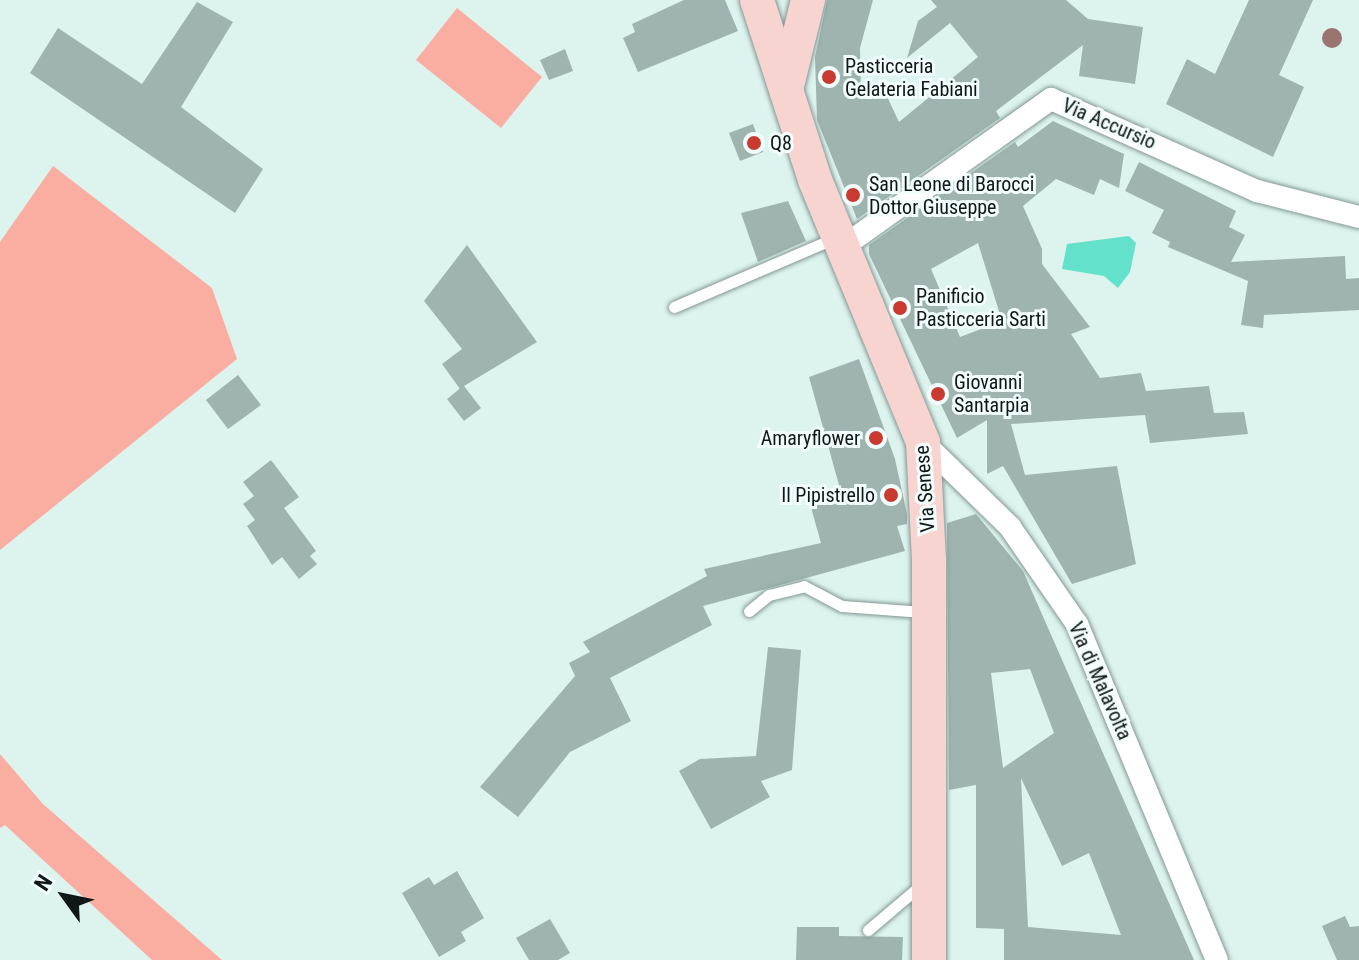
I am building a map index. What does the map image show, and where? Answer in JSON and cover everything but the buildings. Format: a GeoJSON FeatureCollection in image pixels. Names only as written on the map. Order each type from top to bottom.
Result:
{"type":"FeatureCollection","features":[{"type":"Feature","properties":{"kind":"main road"},"geometry":{"type":"LineString","coordinates":[[786,90],[808,0]]}},
{"type":"Feature","properties":{"kind":"main road","name":"Via Senese"},"geometry":{"type":"LineString","coordinates":[[762,4],[815,180],[923,442],[928,612],[929,960]]}},
{"type":"Feature","properties":{"kind":"street","name":"Via Accursio"},"geometry":{"type":"LineString","coordinates":[[842,241],[1051,99],[1257,191],[1359,217]]}},
{"type":"Feature","properties":{"kind":"street","name":"Via di Malavolta"},"geometry":{"type":"LineString","coordinates":[[923,442],[1010,527],[1077,624],[1217,960]]}},
{"type":"Feature","properties":{"kind":"lane"},"geometry":{"type":"LineString","coordinates":[[674,307],[842,241]]}},
{"type":"Feature","properties":{"kind":"lane"},"geometry":{"type":"LineString","coordinates":[[749,611],[769,595],[804,586],[842,606],[928,612]]}},
{"type":"Feature","properties":{"kind":"lane"},"geometry":{"type":"LineString","coordinates":[[868,930],[930,877]]}},
{"type":"Feature","properties":{"kind":"shaded area"},"geometry":{"type":"Polygon","coordinates":[[[457,8],[542,77],[501,128],[416,60],[457,8]]]}},
{"type":"Feature","properties":{"kind":"shaded area"},"geometry":{"type":"Polygon","coordinates":[[[53,166],[212,288],[237,359],[0,550],[0,242],[53,166]]]}},
{"type":"Feature","properties":{"kind":"shaded area"},"geometry":{"type":"Polygon","coordinates":[[[1129,236],[1136,243],[1130,272],[1118,288],[1104,276],[1062,269],[1067,244],[1129,236]]]}},
{"type":"Feature","properties":{"kind":"shaded area"},"geometry":{"type":"Polygon","coordinates":[[[0,754],[43,804],[222,960],[152,960],[5,825],[0,828],[0,754]]]}},
{"type":"Feature","properties":{"kind":"place","name":"Pasticceria Gelateria Fabiani"},"geometry":{"type":"Point","coordinates":[829,77]}},
{"type":"Feature","properties":{"kind":"place","name":"Q8"},"geometry":{"type":"Point","coordinates":[754,143]}},
{"type":"Feature","properties":{"kind":"place","name":"San Leone di Barocci Dottor Giuseppe"},"geometry":{"type":"Point","coordinates":[853,195]}},
{"type":"Feature","properties":{"kind":"place","name":"Panificio Pasticceria Sarti"},"geometry":{"type":"Point","coordinates":[900,308]}},
{"type":"Feature","properties":{"kind":"place","name":"Giovanni Santarpia"},"geometry":{"type":"Point","coordinates":[938,394]}},
{"type":"Feature","properties":{"kind":"place","name":"Amaryflower"},"geometry":{"type":"Point","coordinates":[876,438]}},
{"type":"Feature","properties":{"kind":"place","name":"Il Pipistrello"},"geometry":{"type":"Point","coordinates":[891,495]}}]}
